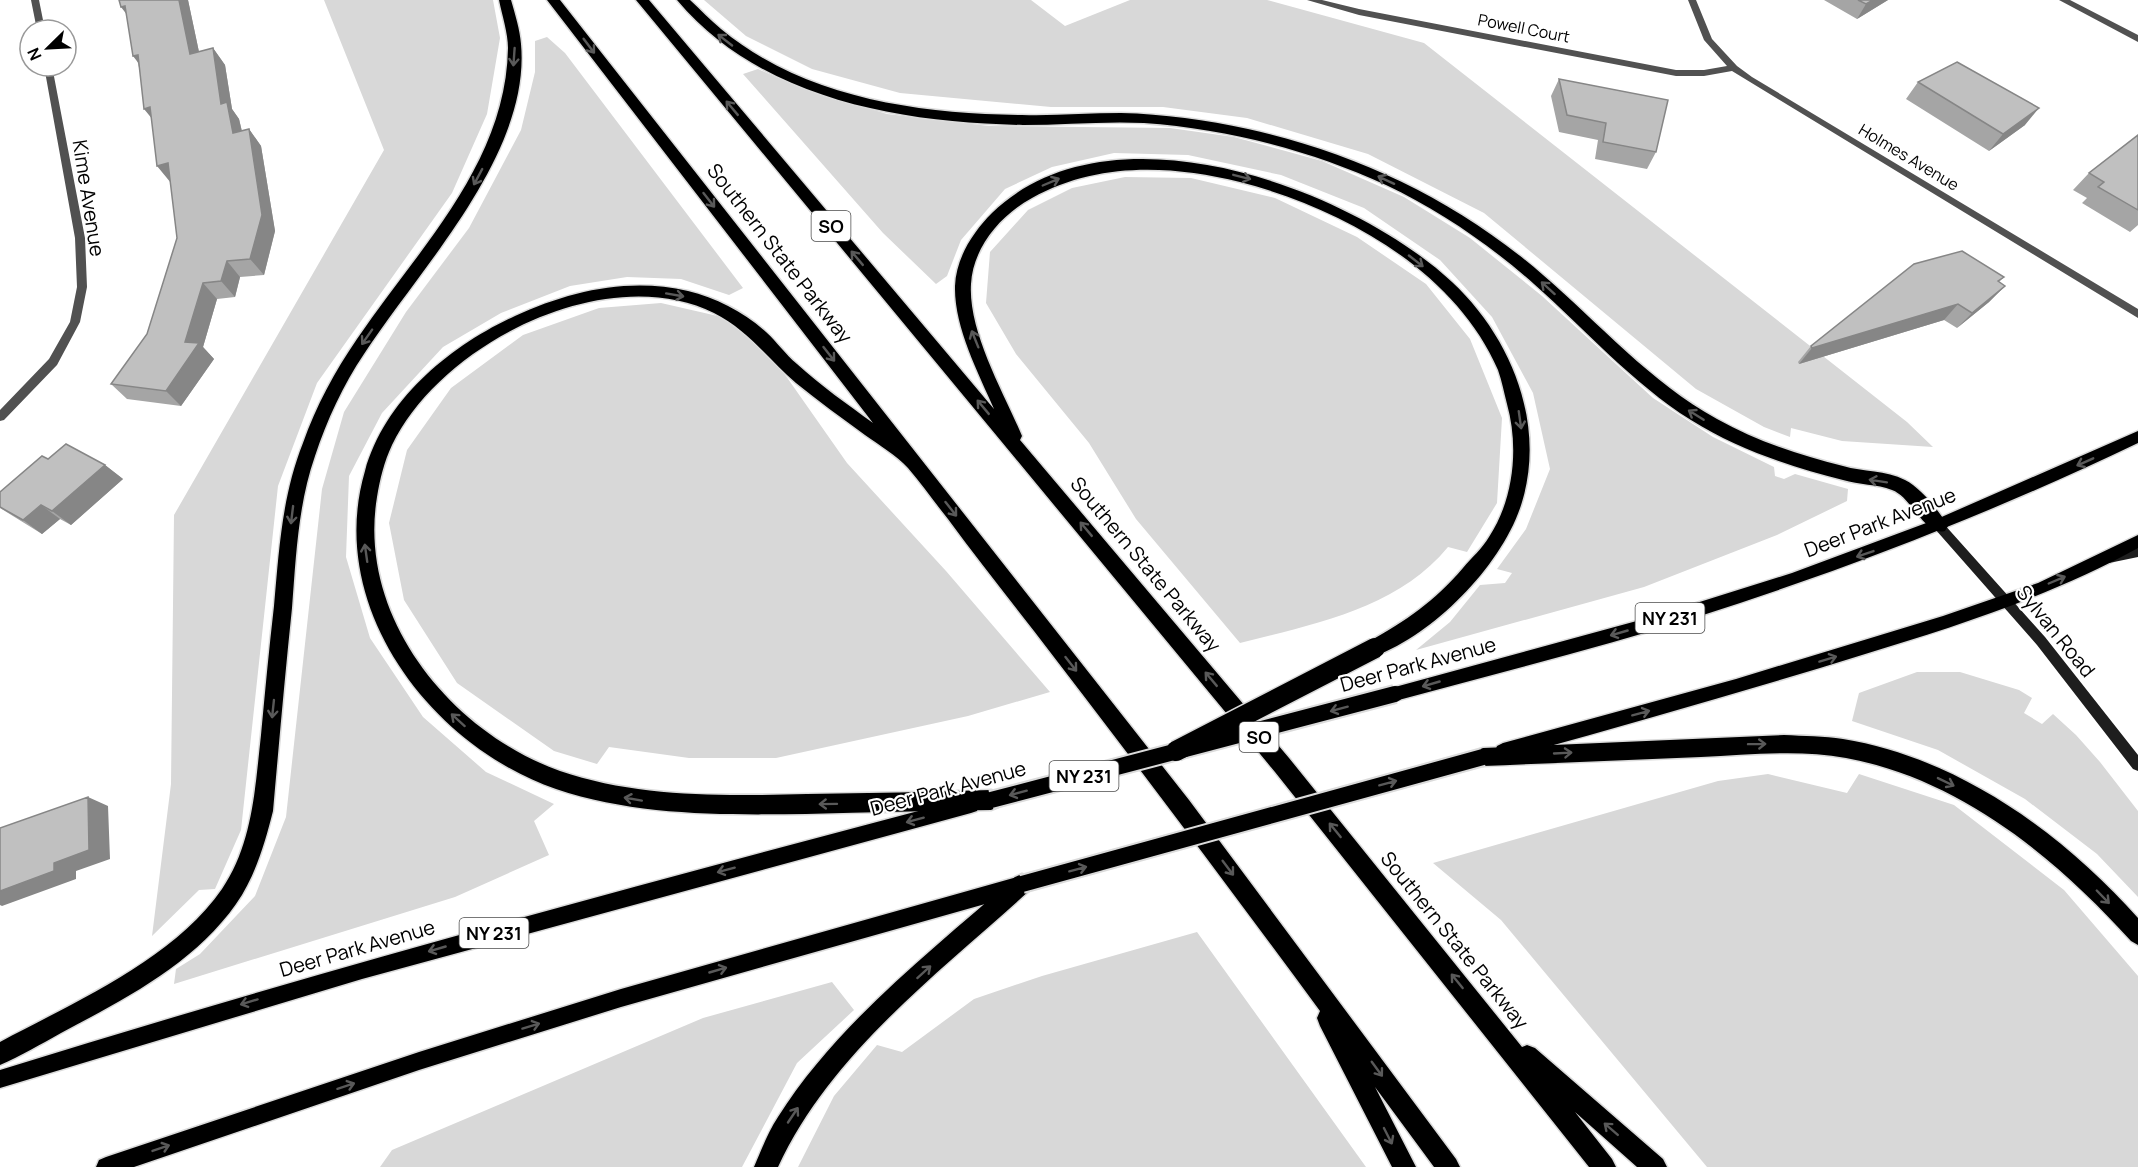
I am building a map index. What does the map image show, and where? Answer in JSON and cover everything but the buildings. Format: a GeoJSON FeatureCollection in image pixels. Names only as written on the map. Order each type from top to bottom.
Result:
{"type":"FeatureCollection","features":[{"type":"Feature","properties":{"kind":"highway"},"geometry":{"type":"LineString","coordinates":[[0,1054],[141,974],[166,957],[212,917],[228,898],[238,880],[257,835],[263,812],[291,516],[303,467],[321,418],[345,370],[460,206],[494,143],[507,104],[515,48],[512,21],[505,0]]}},
{"type":"Feature","properties":{"kind":"highway","name":"Southern State Parkway"},"geometry":{"type":"LineString","coordinates":[[553,0],[1182,807],[1448,1167]]}},
{"type":"Feature","properties":{"kind":"highway","name":"Southern State Parkway"},"geometry":{"type":"LineString","coordinates":[[642,0],[1275,756],[1604,1167]]}},
{"type":"Feature","properties":{"kind":"highway"},"geometry":{"type":"LineString","coordinates":[[683,0],[721,37],[759,63],[803,83],[866,103],[913,111],[989,118],[1108,118],[1185,123],[1299,147],[1375,175],[1441,208],[1504,251],[1643,375],[1695,415],[1725,431],[1787,456],[1866,479],[1900,485],[1939,526]]}},
{"type":"Feature","properties":{"kind":"highway"},"geometry":{"type":"LineString","coordinates":[[1021,451],[970,327],[963,287],[965,268],[973,248],[984,231],[1001,213],[1046,184],[1079,172],[1127,165],[1176,166],[1230,174],[1287,190],[1339,211],[1365,226],[1435,276],[1459,299],[1479,323],[1495,348],[1509,377],[1518,406],[1523,463],[1517,491],[1495,544],[1457,589],[1403,632],[1176,751]]}},
{"type":"Feature","properties":{"kind":"highway"},"geometry":{"type":"LineString","coordinates":[[915,463],[788,366],[758,333],[725,312],[690,298],[654,292],[617,292],[591,297],[541,311],[499,331],[456,360],[414,399],[398,419],[374,469],[365,517],[365,546],[369,573],[377,601],[402,656],[420,682],[450,713],[494,749],[550,777],[641,801],[682,804],[991,800]]}},
{"type":"Feature","properties":{"kind":"highway"},"geometry":{"type":"LineString","coordinates":[[1483,757],[1784,744],[1827,746],[1876,756],[1945,782],[2020,826],[2096,889],[2138,934]]}},
{"type":"Feature","properties":{"kind":"highway"},"geometry":{"type":"LineString","coordinates":[[766,1167],[786,1126],[832,1062],[869,1022],[1022,884]]}},
{"type":"Feature","properties":{"kind":"highway"},"geometry":{"type":"LineString","coordinates":[[1305,971],[1404,1167]]}},
{"type":"Feature","properties":{"kind":"highway"},"geometry":{"type":"LineString","coordinates":[[1494,1027],[1655,1167]]}},
{"type":"Feature","properties":{"kind":"main road","name":"Deer Park Avenue"},"geometry":{"type":"LineString","coordinates":[[0,1079],[280,993],[650,891],[1588,642],[1739,597],[1939,526],[2138,437]]}},
{"type":"Feature","properties":{"kind":"main road"},"geometry":{"type":"LineString","coordinates":[[106,1167],[419,1061],[599,1005],[1022,884],[1797,669],[2006,601],[2108,558],[2138,541]]}},
{"type":"Feature","properties":{"kind":"street"},"geometry":{"type":"LineString","coordinates":[[36,0],[39,18]]}},
{"type":"Feature","properties":{"kind":"street","name":"Powell Court"},"geometry":{"type":"LineString","coordinates":[[1311,0],[1359,12],[1676,72],[1704,73],[1734,68]]}},
{"type":"Feature","properties":{"kind":"street","name":"Holmes Avenue"},"geometry":{"type":"LineString","coordinates":[[1692,0],[1708,40],[1734,68],[1787,103],[2138,314]]}},
{"type":"Feature","properties":{"kind":"street"},"geometry":{"type":"LineString","coordinates":[[2063,0],[2138,39]]}},
{"type":"Feature","properties":{"kind":"street","name":"Kime Avenue"},"geometry":{"type":"LineString","coordinates":[[0,417],[53,362],[75,322],[82,287],[81,238],[50,78]]}},
{"type":"Feature","properties":{"kind":"street","name":"Sylvan Road"},"geometry":{"type":"LineString","coordinates":[[1939,526],[2006,601],[2138,765]]}},
{"type":"Feature","properties":{"kind":"street"},"geometry":{"type":"LineString","coordinates":[[2108,558],[2138,552]]}},
{"type":"Feature","properties":{"kind":"shaded area"},"geometry":{"type":"Polygon","coordinates":[[[324,0],[493,0],[500,38],[487,114],[452,193],[317,383],[278,486],[241,830],[215,889],[199,890],[152,936],[171,784],[174,515],[384,150],[324,0]]]}},
{"type":"Feature","properties":{"kind":"shaded area"},"geometry":{"type":"Polygon","coordinates":[[[704,0],[1031,0],[1065,26],[1130,0],[1267,0],[1424,43],[1907,422],[1933,447],[1842,441],[1791,428],[1790,437],[1764,427],[1696,389],[1484,213],[1368,154],[1247,118],[1163,107],[1051,107],[900,93],[812,69],[746,36],[704,0]]]}},
{"type":"Feature","properties":{"kind":"shaded area"},"geometry":{"type":"Polygon","coordinates":[[[547,37],[565,53],[743,288],[729,295],[681,279],[627,277],[570,286],[501,313],[443,347],[382,413],[349,476],[346,557],[370,638],[423,717],[486,772],[554,804],[534,821],[549,855],[455,897],[174,984],[176,969],[200,954],[255,896],[286,817],[322,489],[344,412],[406,312],[469,228],[521,130],[535,72],[535,41],[547,37]]]}},
{"type":"Feature","properties":{"kind":"shaded area"},"geometry":{"type":"Polygon","coordinates":[[[758,69],[799,87],[887,114],[989,126],[1170,128],[1234,137],[1322,161],[1404,197],[1470,238],[1542,296],[1653,398],[1713,437],[1774,467],[1775,476],[1784,479],[1795,474],[1848,489],[1847,501],[1777,535],[1644,587],[1416,650],[1450,622],[1480,585],[1505,583],[1512,573],[1497,569],[1526,529],[1550,469],[1533,393],[1492,317],[1440,260],[1364,208],[1281,175],[1188,155],[1114,153],[1052,167],[1005,189],[961,240],[947,276],[936,284],[883,233],[743,74],[758,69]]]}},
{"type":"Feature","properties":{"kind":"shaded area"},"geometry":{"type":"Polygon","coordinates":[[[1125,177],[1191,178],[1275,198],[1357,237],[1426,284],[1470,339],[1502,418],[1497,503],[1467,552],[1448,547],[1427,568],[1404,585],[1379,600],[1353,611],[1297,629],[1240,643],[1136,519],[1089,443],[1016,354],[986,303],[990,252],[1028,210],[1072,188],[1125,177]]]}},
{"type":"Feature","properties":{"kind":"shaded area"},"geometry":{"type":"Polygon","coordinates":[[[661,303],[722,317],[767,349],[847,463],[946,571],[1050,692],[968,716],[776,758],[689,758],[609,747],[597,764],[554,751],[457,683],[404,600],[389,523],[407,450],[451,388],[523,335],[599,308],[661,303]]]}},
{"type":"Feature","properties":{"kind":"shaded area"},"geometry":{"type":"Polygon","coordinates":[[[1917,672],[1960,672],[2019,690],[2032,698],[2024,713],[2042,724],[2053,714],[2076,735],[2138,811],[2138,897],[2097,854],[2025,799],[1938,750],[1852,721],[1859,693],[1917,672]]]}},
{"type":"Feature","properties":{"kind":"shaded area"},"geometry":{"type":"Polygon","coordinates":[[[1768,774],[1847,793],[1859,774],[1954,805],[2064,890],[2138,976],[2138,1167],[1707,1167],[1501,920],[1433,863],[1718,781],[1768,774]]]}},
{"type":"Feature","properties":{"kind":"shaded area"},"geometry":{"type":"Polygon","coordinates":[[[1197,932],[1366,1167],[798,1167],[834,1096],[877,1045],[902,1052],[974,999],[1042,976],[1197,932]]]}},
{"type":"Feature","properties":{"kind":"shaded area"},"geometry":{"type":"Polygon","coordinates":[[[832,982],[854,1010],[797,1063],[742,1167],[380,1167],[392,1150],[703,1018],[832,982]]]}}]}
